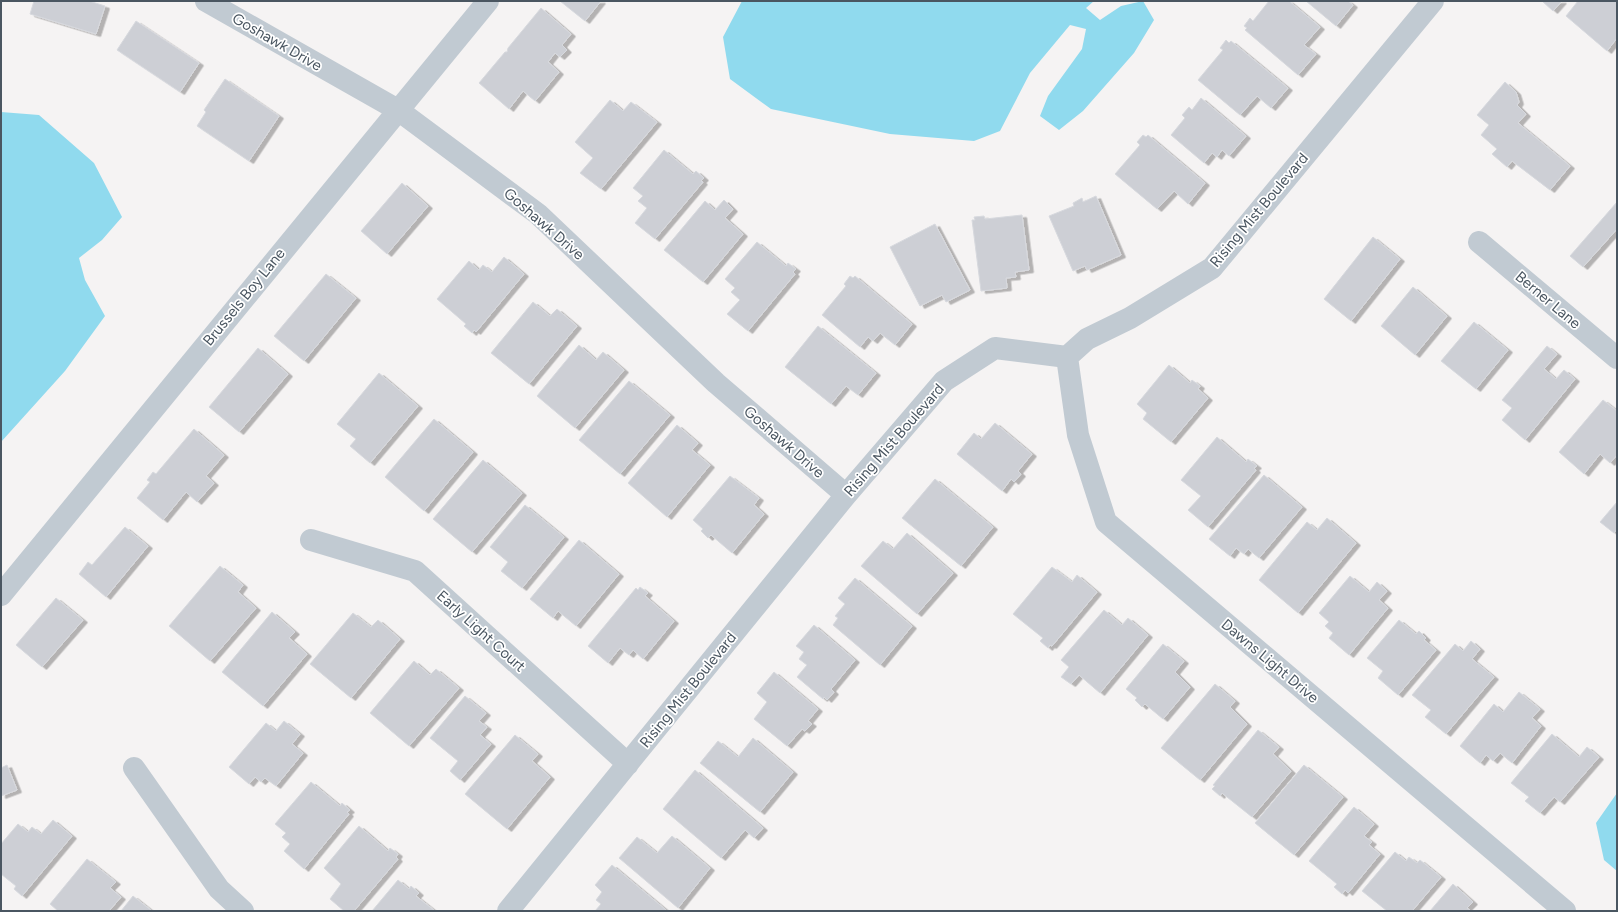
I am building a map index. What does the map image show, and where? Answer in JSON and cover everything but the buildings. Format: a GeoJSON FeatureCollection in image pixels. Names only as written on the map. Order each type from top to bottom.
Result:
{"type":"FeatureCollection","features":[{"type":"Feature","properties":{"kind":"street","name":"Goshawk Drive"},"geometry":{"type":"LineString","coordinates":[[206,1],[398,110],[538,214],[716,383],[846,495]]}},
{"type":"Feature","properties":{"kind":"street","name":"Brussels Boy Lane"},"geometry":{"type":"LineString","coordinates":[[1,594],[488,1]]}},
{"type":"Feature","properties":{"kind":"street","name":"Rising Mist Boulevard"},"geometry":{"type":"LineString","coordinates":[[508,911],[846,495],[944,381],[995,348],[1067,357],[1088,339],[1130,318],[1212,268],[1433,1]]}},
{"type":"Feature","properties":{"kind":"street","name":"Berner Lane"},"geometry":{"type":"LineString","coordinates":[[1479,242],[1617,358]]}},
{"type":"Feature","properties":{"kind":"street","name":"Dawns Light Drive"},"geometry":{"type":"LineString","coordinates":[[1067,357],[1078,435],[1106,522],[1565,911]]}},
{"type":"Feature","properties":{"kind":"street","name":"Early Light Court"},"geometry":{"type":"LineString","coordinates":[[311,540],[415,571],[628,764]]}},
{"type":"Feature","properties":{"kind":"street"},"geometry":{"type":"LineString","coordinates":[[134,768],[219,889],[243,911]]}},
{"type":"Feature","properties":{"kind":"water"},"geometry":{"type":"Polygon","coordinates":[[[742,1],[1094,1],[1086,8],[1100,20],[1121,6],[1143,1],[1154,20],[1134,53],[1083,111],[1059,130],[1040,116],[1048,96],[1082,49],[1086,29],[1070,25],[1030,73],[1000,131],[974,141],[890,134],[771,109],[730,79],[723,37],[742,1]]]}},
{"type":"Feature","properties":{"kind":"water"},"geometry":{"type":"Polygon","coordinates":[[[1,112],[39,115],[94,163],[122,217],[102,240],[79,258],[85,280],[105,316],[65,371],[1,442],[1,112]]]}},
{"type":"Feature","properties":{"kind":"water"},"geometry":{"type":"Polygon","coordinates":[[[1617,793],[1617,871],[1604,860],[1596,823],[1617,793]]]}}]}
